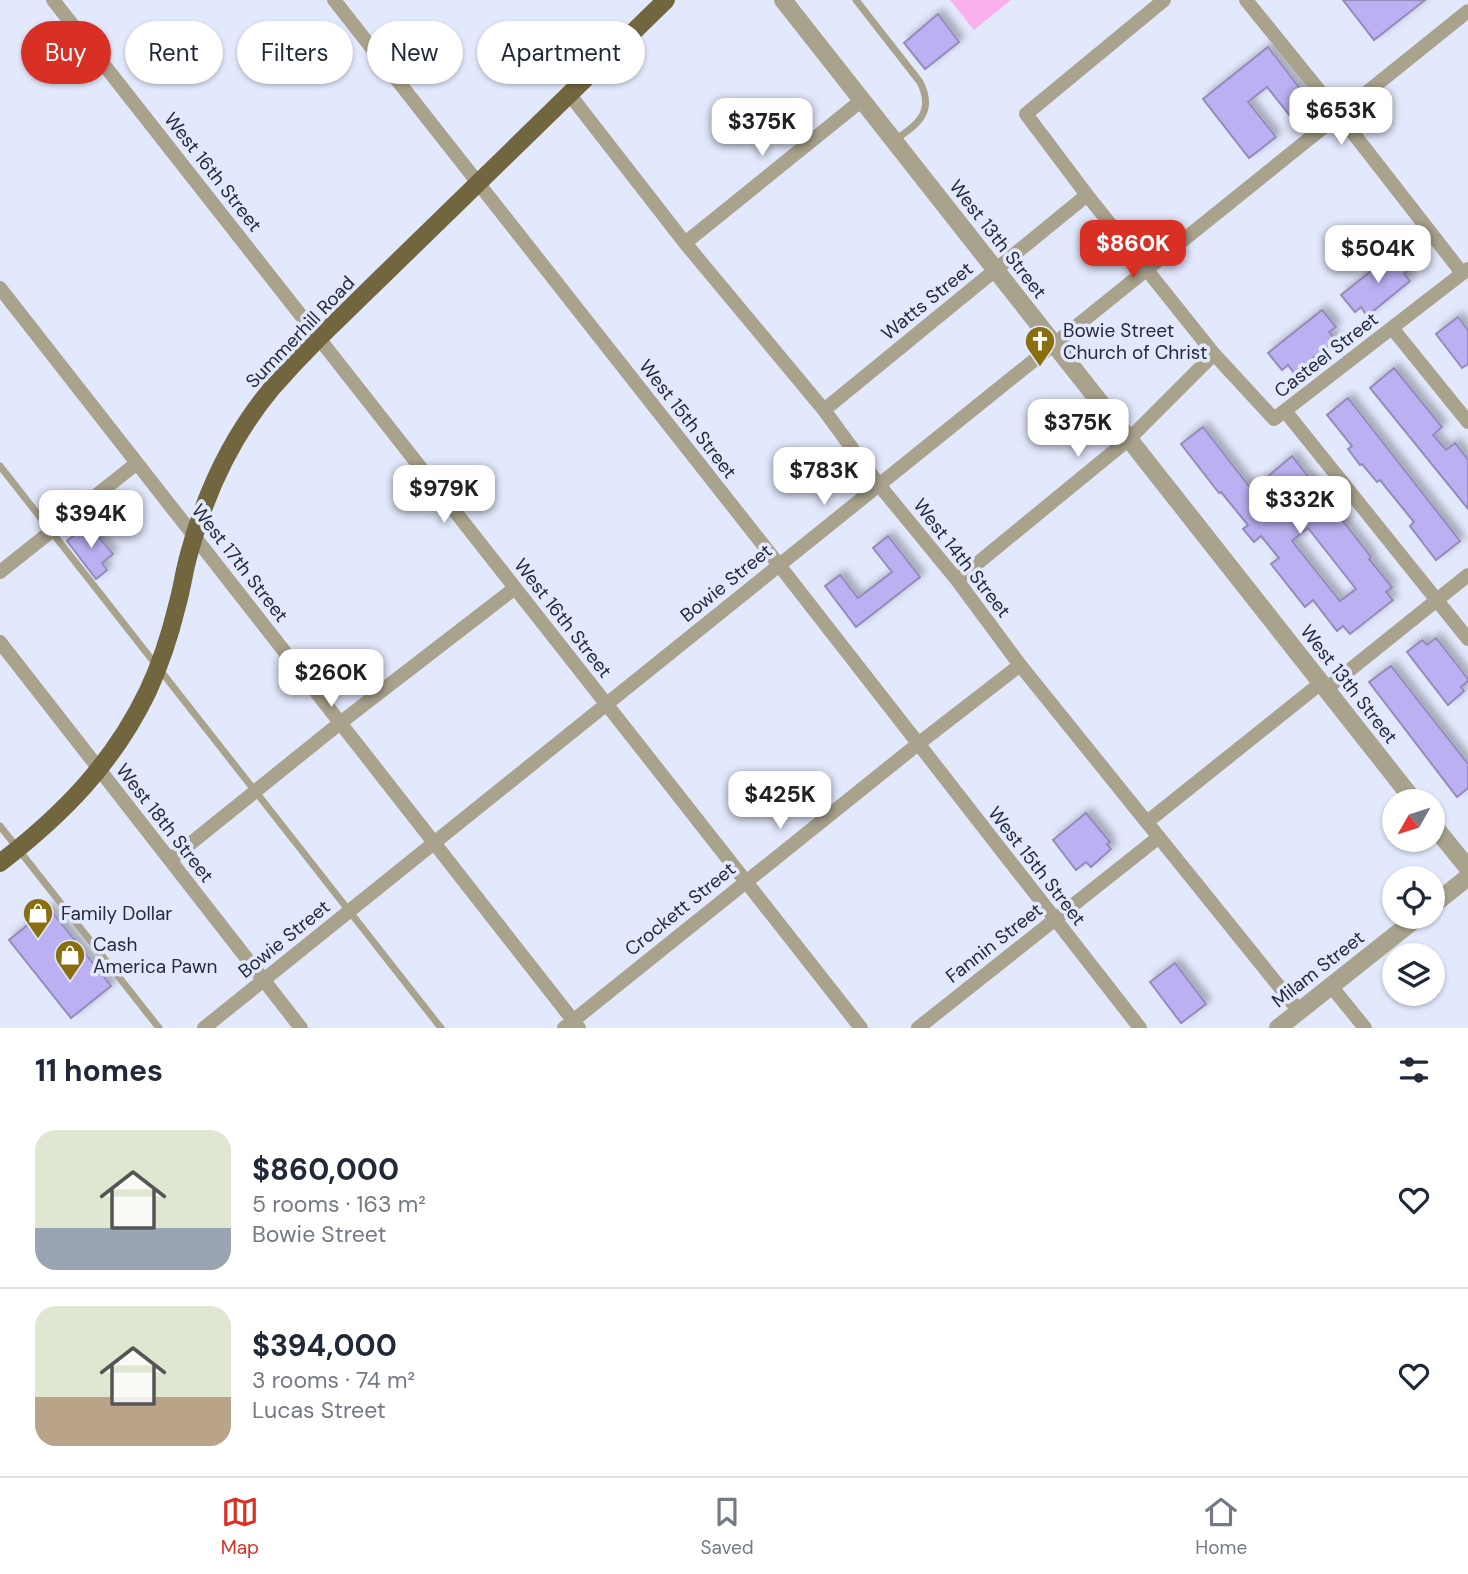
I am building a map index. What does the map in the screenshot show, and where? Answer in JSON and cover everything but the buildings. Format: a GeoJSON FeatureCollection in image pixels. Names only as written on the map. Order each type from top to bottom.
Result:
{"type":"FeatureCollection","features":[{"type":"Feature","properties":{"kind":"main road","name":"Summerhill Road"},"geometry":{"type":"LineString","coordinates":[[0,863],[52,821],[99,770],[139,708],[158,667],[177,609],[202,511],[216,478],[246,424],[271,389],[319,338],[666,0]]}},
{"type":"Feature","properties":{"kind":"street","name":"West 16th Street"},"geometry":{"type":"LineString","coordinates":[[54,0],[862,1028]]}},
{"type":"Feature","properties":{"kind":"street","name":"West 15th Street"},"geometry":{"type":"LineString","coordinates":[[334,0],[1140,1028]]}},
{"type":"Feature","properties":{"kind":"street","name":"West 13th Street"},"geometry":{"type":"LineString","coordinates":[[783,0],[1405,789]]}},
{"type":"Feature","properties":{"kind":"street"},"geometry":{"type":"LineString","coordinates":[[1164,0],[1026,114],[1214,354],[1279,415],[1468,639]]}},
{"type":"Feature","properties":{"kind":"street"},"geometry":{"type":"LineString","coordinates":[[1246,0],[1465,271]]}},
{"type":"Feature","properties":{"kind":"street","name":"Bowie Street"},"geometry":{"type":"LineString","coordinates":[[204,1028],[1468,11]]}},
{"type":"Feature","properties":{"kind":"street","name":"West 14th Street"},"geometry":{"type":"LineString","coordinates":[[570,94],[685,243],[824,410],[1020,665],[1299,1011]]}},
{"type":"Feature","properties":{"kind":"street"},"geometry":{"type":"LineString","coordinates":[[685,243],[862,100]]}},
{"type":"Feature","properties":{"kind":"street","name":"Watts Street"},"geometry":{"type":"LineString","coordinates":[[824,410],[1087,195]]}},
{"type":"Feature","properties":{"kind":"street","name":"Casteel Street"},"geometry":{"type":"LineString","coordinates":[[1279,415],[1465,271]]}},
{"type":"Feature","properties":{"kind":"street","name":"West 17th Street"},"geometry":{"type":"LineString","coordinates":[[0,288],[341,723],[572,1026]]}},
{"type":"Feature","properties":{"kind":"street"},"geometry":{"type":"LineString","coordinates":[[1392,328],[1468,422]]}},
{"type":"Feature","properties":{"kind":"street"},"geometry":{"type":"LineString","coordinates":[[957,580],[1129,439],[1214,354]]}},
{"type":"Feature","properties":{"kind":"street"},"geometry":{"type":"LineString","coordinates":[[0,572],[137,463]]}},
{"type":"Feature","properties":{"kind":"street"},"geometry":{"type":"LineString","coordinates":[[1147,821],[1468,575]]}},
{"type":"Feature","properties":{"kind":"street"},"geometry":{"type":"LineString","coordinates":[[170,860],[515,588]]}},
{"type":"Feature","properties":{"kind":"street","name":"West 18th Street"},"geometry":{"type":"LineString","coordinates":[[0,642],[301,1028]]}},
{"type":"Feature","properties":{"kind":"street","name":"Crockett Street"},"geometry":{"type":"LineString","coordinates":[[572,1026],[746,881],[1020,665]]}},
{"type":"Feature","properties":{"kind":"street","name":"Fannin Street"},"geometry":{"type":"LineString","coordinates":[[918,1028],[1159,837]]}},
{"type":"Feature","properties":{"kind":"street"},"geometry":{"type":"LineString","coordinates":[[1446,841],[1468,869]]}},
{"type":"Feature","properties":{"kind":"street"},"geometry":{"type":"LineString","coordinates":[[1445,895],[1468,877]]}},
{"type":"Feature","properties":{"kind":"street","name":"Milam Street"},"geometry":{"type":"LineString","coordinates":[[1278,1028],[1403,929]]}},
{"type":"Feature","properties":{"kind":"street"},"geometry":{"type":"LineString","coordinates":[[1331,986],[1365,1028]]}},
{"type":"Feature","properties":{"kind":"lane"},"geometry":{"type":"LineString","coordinates":[[856,0],[925,92],[927,101],[920,120],[894,141]]}},
{"type":"Feature","properties":{"kind":"lane"},"geometry":{"type":"LineString","coordinates":[[0,466],[441,1028]]}},
{"type":"Feature","properties":{"kind":"lane"},"geometry":{"type":"LineString","coordinates":[[0,826],[159,1028]]}},
{"type":"Feature","properties":{"kind":"shaded area"},"geometry":{"type":"Polygon","coordinates":[[[950,0],[1011,0],[974,30],[950,0]]]}},
{"type":"Feature","properties":{"kind":"place","name":"Bowie Street Church of Christ"},"geometry":{"type":"Point","coordinates":[1040,368]}},
{"type":"Feature","properties":{"kind":"place","name":"Family Dollar"},"geometry":{"type":"Point","coordinates":[38,940]}},
{"type":"Feature","properties":{"kind":"place","name":"Cash America Pawn"},"geometry":{"type":"Point","coordinates":[70,982]}}]}
